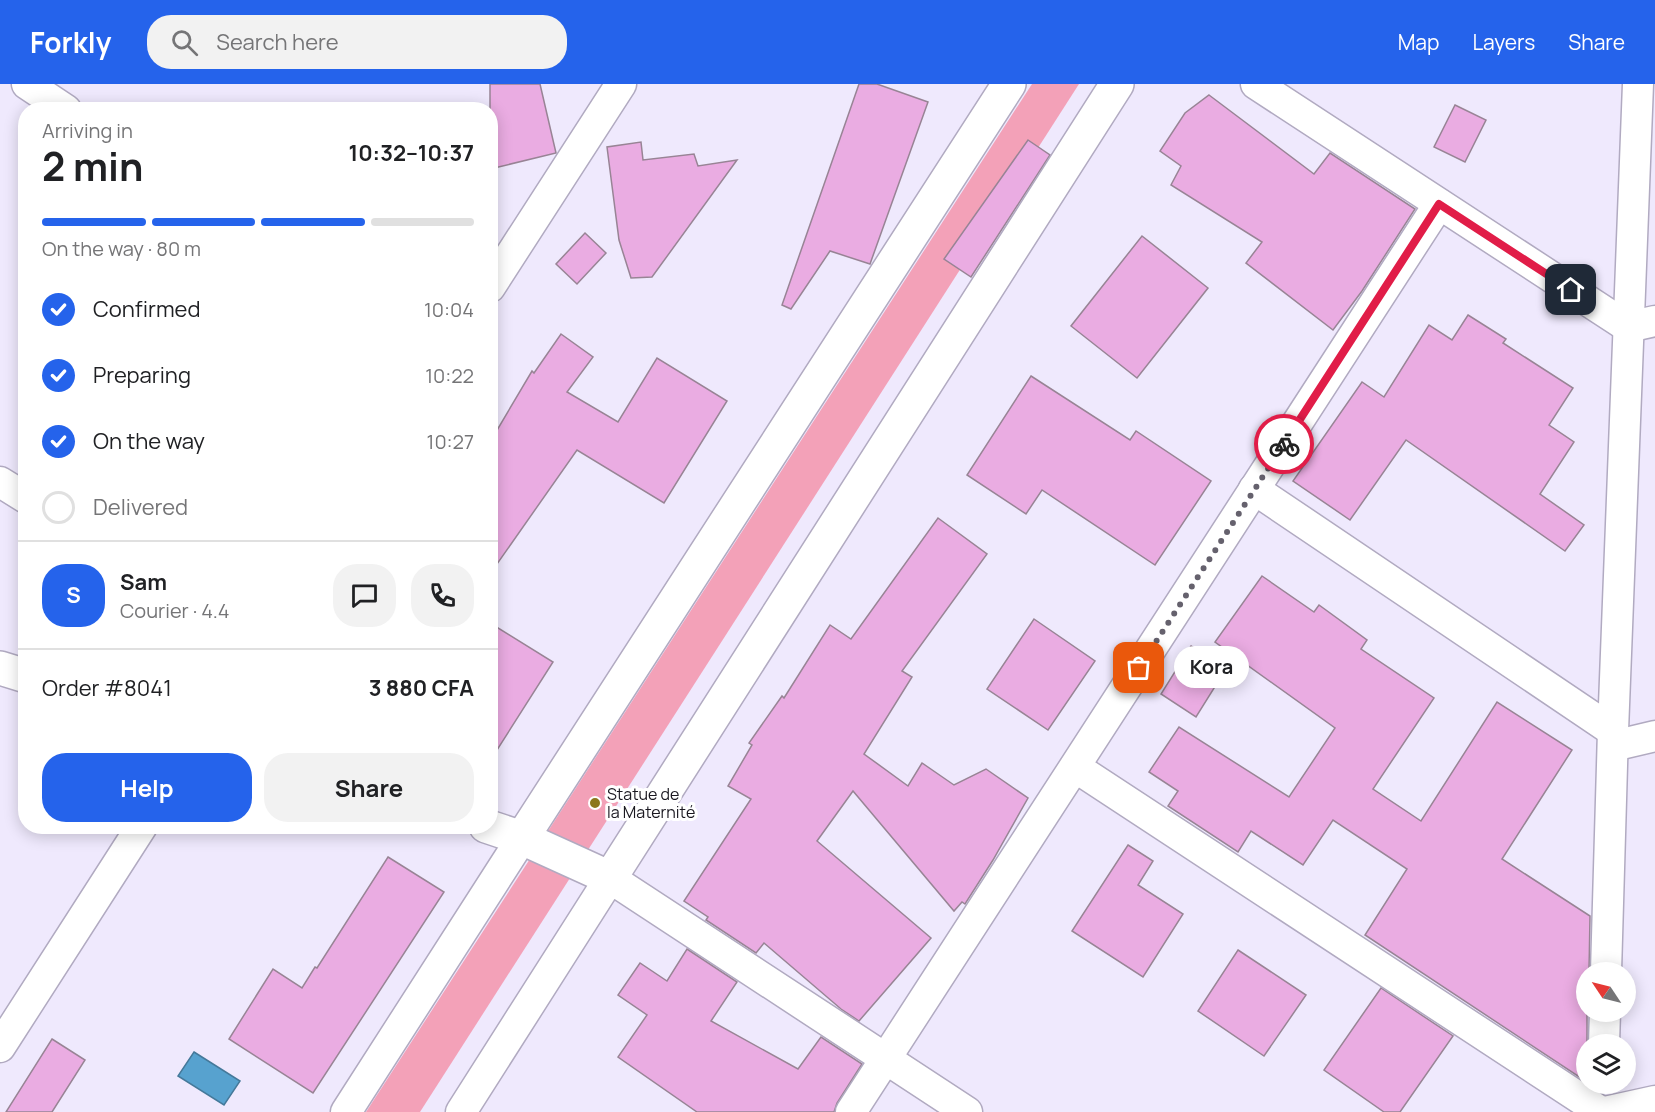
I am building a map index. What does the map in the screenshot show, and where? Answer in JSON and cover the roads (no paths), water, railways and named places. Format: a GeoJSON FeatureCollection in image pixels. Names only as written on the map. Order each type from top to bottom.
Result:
{"type":"FeatureCollection","features":[{"type":"Feature","properties":{"kind":"street"},"geometry":{"type":"LineString","coordinates":[[27,84],[54,102]]}},
{"type":"Feature","properties":{"kind":"street"},"geometry":{"type":"LineString","coordinates":[[498,275],[621,84]]}},
{"type":"Feature","properties":{"kind":"street"},"geometry":{"type":"LineString","coordinates":[[346,1112],[1009,84]]}},
{"type":"Feature","properties":{"kind":"street"},"geometry":{"type":"LineString","coordinates":[[461,1112],[1117,84]]}},
{"type":"Feature","properties":{"kind":"street"},"geometry":{"type":"LineString","coordinates":[[1256,84],[1439,204],[1641,324]]}},
{"type":"Feature","properties":{"kind":"street"},"geometry":{"type":"LineString","coordinates":[[1606,962],[1613,739],[1641,324],[1638,84]]}},
{"type":"Feature","properties":{"kind":"street"},"geometry":{"type":"LineString","coordinates":[[851,1112],[1439,204]]}},
{"type":"Feature","properties":{"kind":"street"},"geometry":{"type":"LineString","coordinates":[[0,482],[18,493]]}},
{"type":"Feature","properties":{"kind":"street"},"geometry":{"type":"LineString","coordinates":[[1254,489],[1613,739],[1655,736]]}},
{"type":"Feature","properties":{"kind":"street"},"geometry":{"type":"LineString","coordinates":[[0,668],[18,674]]}},
{"type":"Feature","properties":{"kind":"street"},"geometry":{"type":"LineString","coordinates":[[1075,767],[1603,1112],[1655,1101]]}},
{"type":"Feature","properties":{"kind":"street"},"geometry":{"type":"LineString","coordinates":[[498,830],[522,838],[610,878],[967,1112]]}},
{"type":"Feature","properties":{"kind":"street"},"geometry":{"type":"LineString","coordinates":[[0,1047],[137,834]]}},
{"type":"Feature","properties":{"kind":"street"},"geometry":{"type":"LineString","coordinates":[[1603,1094],[1603,1112]]}},
{"type":"Feature","properties":{"kind":"water"},"geometry":{"type":"Polygon","coordinates":[[[194,1052],[240,1081],[224,1105],[178,1076],[194,1052]]]}},
{"type":"Feature","properties":{"kind":"place","name":"Kora"},"geometry":{"type":"Point","coordinates":[1139,668]}},
{"type":"Feature","properties":{"kind":"place","name":"Statue de la Maternité"},"geometry":{"type":"Point","coordinates":[595,803]}}]}
